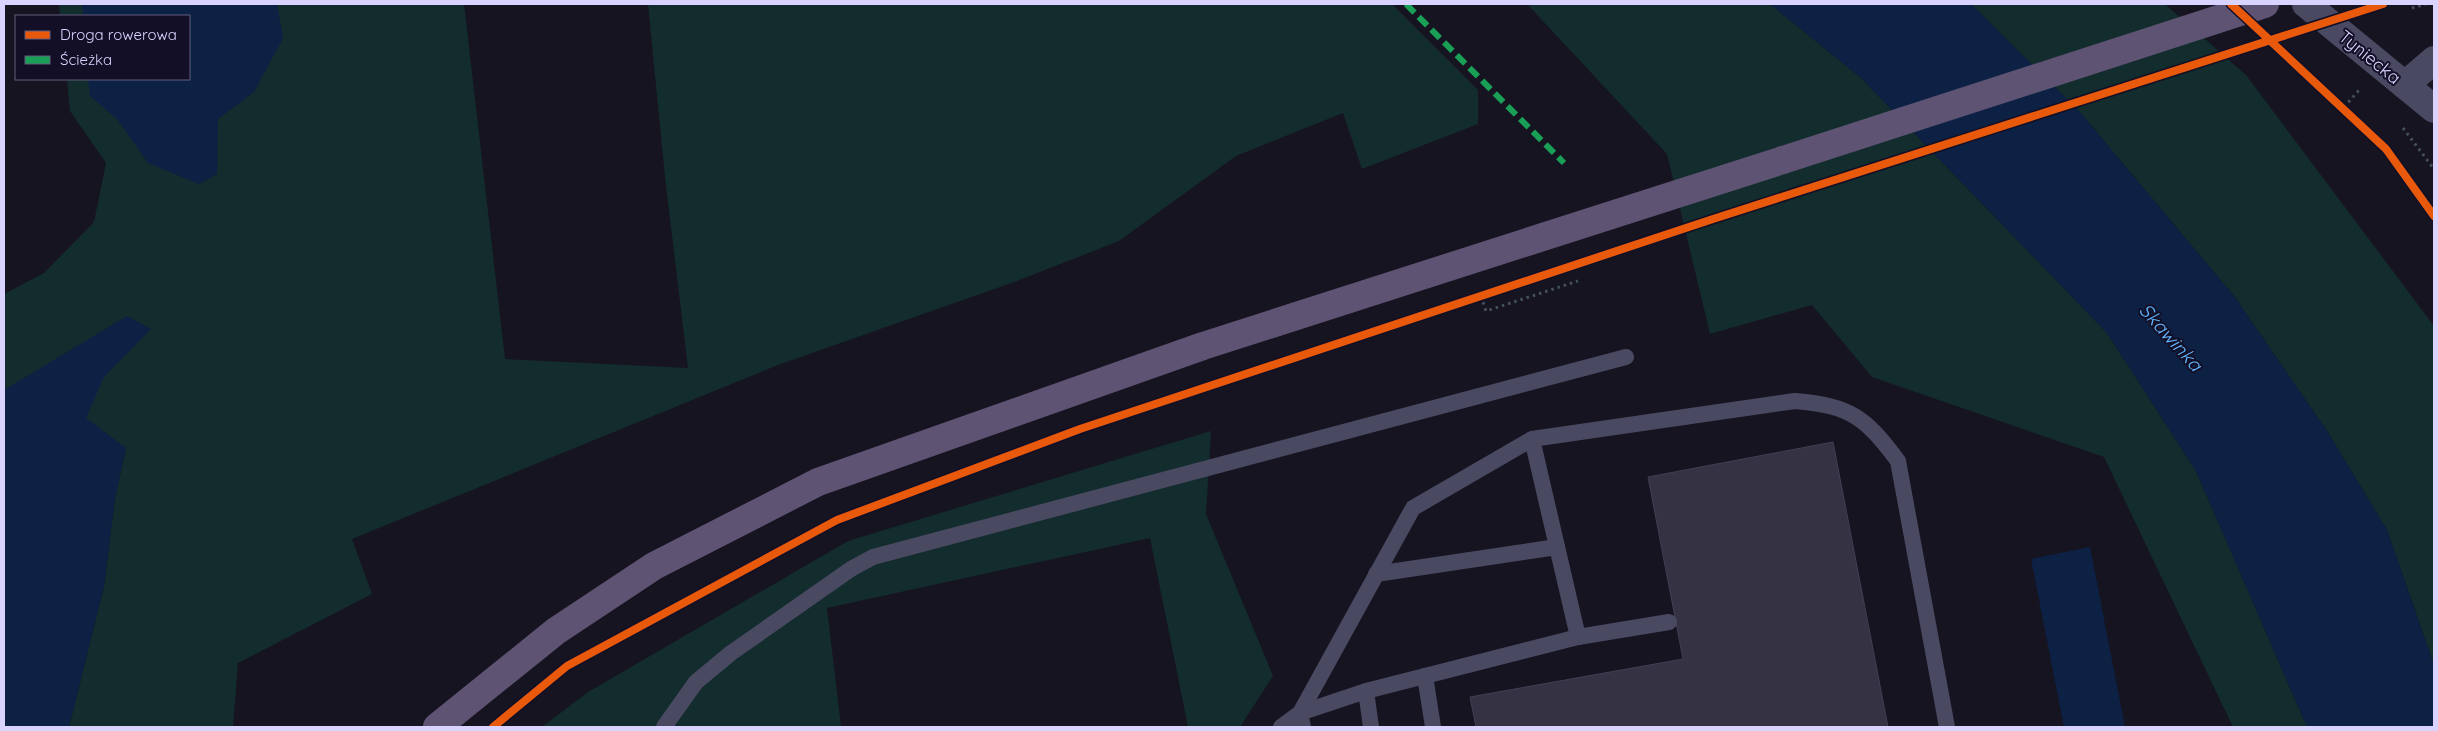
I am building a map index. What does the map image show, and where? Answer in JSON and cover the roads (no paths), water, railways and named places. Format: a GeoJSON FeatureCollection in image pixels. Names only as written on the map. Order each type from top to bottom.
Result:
{"type":"FeatureCollection","features":[{"type":"Feature","properties":{"kind":"main road"},"geometry":{"type":"LineString","coordinates":[[437,727],[556,631],[654,566],[818,482],[1203,346],[1783,160],[2262,17]]}},
{"type":"Feature","properties":{"kind":"street","name":"Tyniecka"},"geometry":{"type":"LineString","coordinates":[[2306,4],[2434,109]]}},
{"type":"Feature","properties":{"kind":"street"},"geometry":{"type":"LineString","coordinates":[[2405,85],[2434,60]]}},
{"type":"Feature","properties":{"kind":"lane"},"geometry":{"type":"LineString","coordinates":[[664,727],[696,682],[730,653],[851,568],[872,557],[1626,358]]}},
{"type":"Feature","properties":{"kind":"lane"},"geometry":{"type":"LineString","coordinates":[[1302,720],[1376,574],[1413,508],[1532,439],[1795,401],[1826,404],[1855,415],[1879,436],[1898,461],[1947,727]]}},
{"type":"Feature","properties":{"kind":"lane"},"geometry":{"type":"LineString","coordinates":[[1532,439],[1578,636]]}},
{"type":"Feature","properties":{"kind":"lane"},"geometry":{"type":"LineString","coordinates":[[1376,574],[1557,547]]}},
{"type":"Feature","properties":{"kind":"lane"},"geometry":{"type":"LineString","coordinates":[[1281,727],[1302,720],[1366,690],[1578,636],[1669,622]]}},
{"type":"Feature","properties":{"kind":"lane"},"geometry":{"type":"LineString","coordinates":[[1425,676],[1433,727]]}},
{"type":"Feature","properties":{"kind":"lane"},"geometry":{"type":"LineString","coordinates":[[1366,690],[1371,727]]}},
{"type":"Feature","properties":{"kind":"water"},"geometry":{"type":"Polygon","coordinates":[[[82,4],[277,4],[283,38],[254,92],[218,119],[217,174],[199,184],[148,163],[117,119],[90,96],[88,80],[190,80],[190,15],[83,15],[82,4]]]}},
{"type":"Feature","properties":{"kind":"water","name":"Skawinka"},"geometry":{"type":"Polygon","coordinates":[[[1770,4],[1971,4],[2078,110],[2234,296],[2327,431],[2387,530],[2434,665],[2434,727],[2307,727],[2196,471],[2107,333],[1860,77],[1770,4]]]}},
{"type":"Feature","properties":{"kind":"water"},"geometry":{"type":"Polygon","coordinates":[[[127,316],[151,329],[104,377],[86,418],[126,448],[115,499],[104,586],[69,727],[4,727],[4,390],[127,316]]]}},
{"type":"Feature","properties":{"kind":"water"},"geometry":{"type":"Polygon","coordinates":[[[2090,547],[2125,727],[2064,727],[2031,559],[2090,547]]]}}]}
